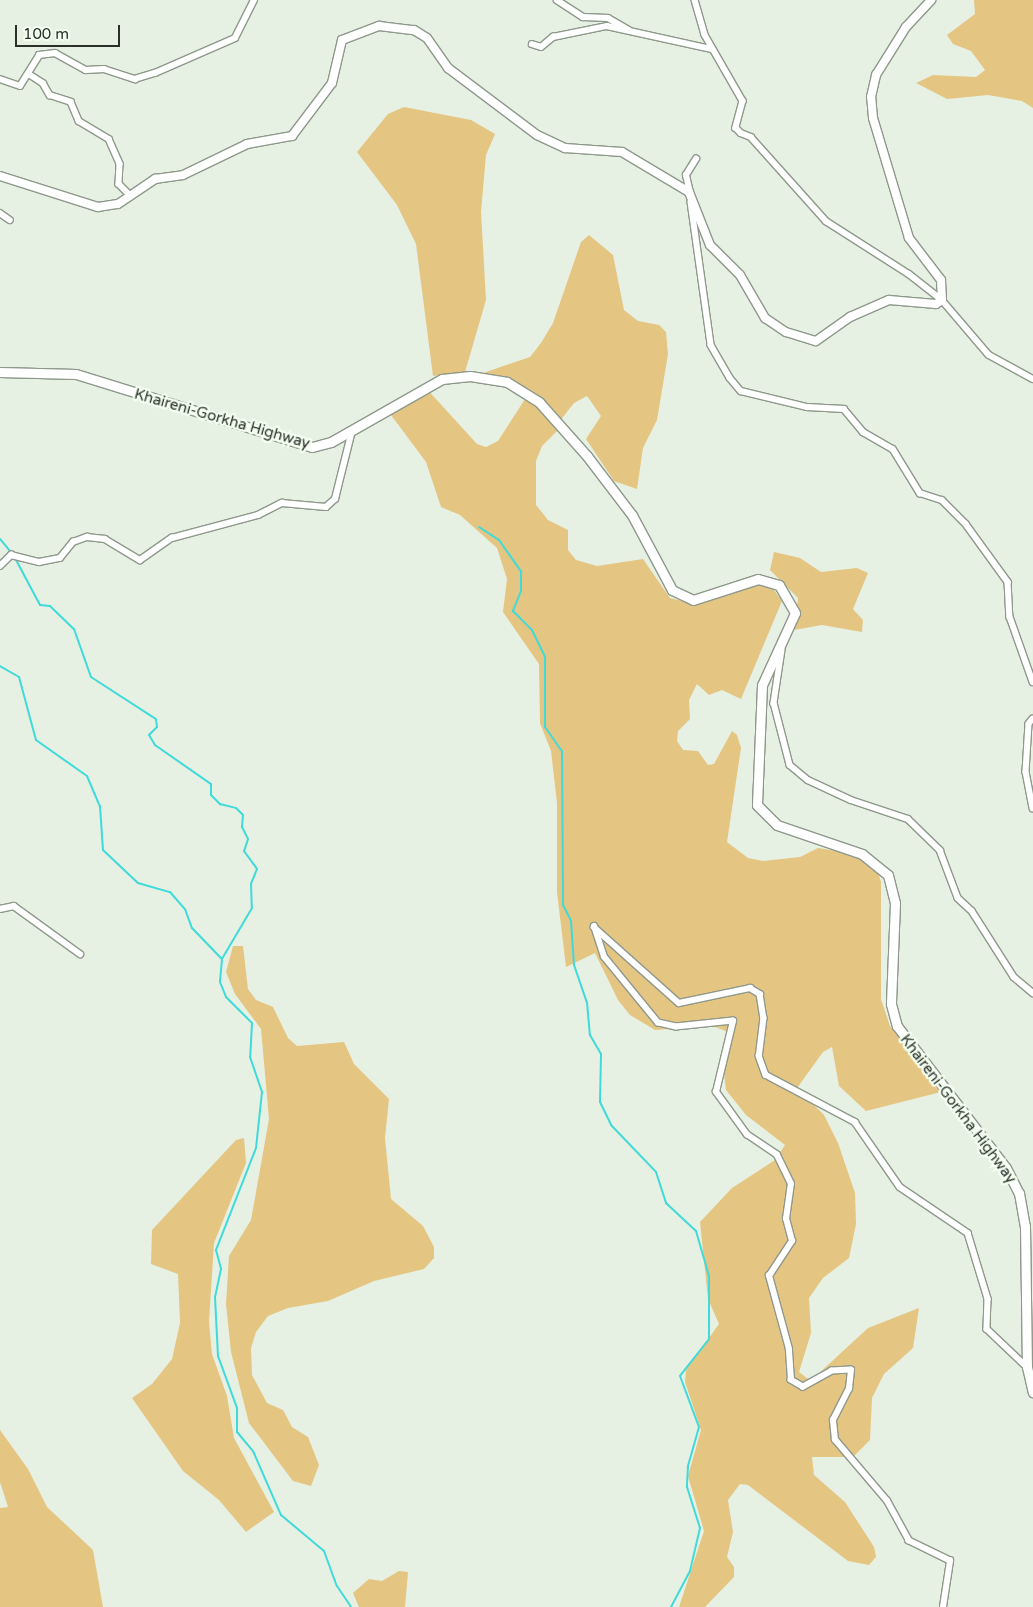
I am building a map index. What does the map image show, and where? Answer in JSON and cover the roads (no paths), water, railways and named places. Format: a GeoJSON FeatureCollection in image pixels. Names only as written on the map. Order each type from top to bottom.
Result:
{"type":"FeatureCollection","features":[{"type":"Feature","properties":{"kind":"main road"},"geometry":{"type":"LineString","coordinates":[[0,176],[98,207],[131,196],[155,179],[183,175],[247,144],[292,136],[332,83],[342,40],[380,26],[414,30],[427,38],[448,68],[538,135],[565,148],[622,152],[690,192],[710,245],[740,274],[765,318],[786,332],[816,341],[850,317],[889,300],[936,304],[942,300],[941,280],[909,238],[873,118],[871,97],[876,75],[901,35],[931,0]]}},
{"type":"Feature","properties":{"kind":"main road","name":"Khaireni-Gorkha Highway"},"geometry":{"type":"LineString","coordinates":[[0,372],[76,374],[312,446],[352,431],[442,379],[470,376],[507,382],[539,402],[587,456],[632,515],[672,590],[693,600],[758,579],[771,580],[794,606],[785,639],[762,685],[757,805],[777,825],[862,854],[888,875],[895,903],[891,1004],[896,1026],[1006,1168],[1019,1193],[1025,1226],[1027,1367],[1033,1392]]}},
{"type":"Feature","properties":{"kind":"street"},"geometry":{"type":"LineString","coordinates":[[0,79],[20,86],[39,55],[55,53],[86,70],[104,69],[135,79],[155,73],[235,38],[254,0]]}},
{"type":"Feature","properties":{"kind":"street"},"geometry":{"type":"LineString","coordinates":[[558,0],[583,17],[608,18],[629,30]]}},
{"type":"Feature","properties":{"kind":"street"},"geometry":{"type":"LineString","coordinates":[[695,0],[712,49],[743,101],[736,128],[740,133],[751,137],[826,221],[874,248],[942,300],[989,355],[1033,379]]}},
{"type":"Feature","properties":{"kind":"street"},"geometry":{"type":"LineString","coordinates":[[532,44],[541,47],[553,38],[607,26],[712,49]]}},
{"type":"Feature","properties":{"kind":"street"},"geometry":{"type":"LineString","coordinates":[[29,74],[43,83],[50,96],[71,102],[79,120],[110,138],[120,164],[119,184],[131,196]]}},
{"type":"Feature","properties":{"kind":"street"},"geometry":{"type":"LineString","coordinates":[[696,159],[686,175],[690,192],[698,276],[711,345],[730,378],[741,391],[807,407],[844,409],[863,432],[893,449],[920,493],[942,500],[966,524],[1008,582],[1010,617],[1033,682]]}},
{"type":"Feature","properties":{"kind":"street"},"geometry":{"type":"LineString","coordinates":[[0,213],[10,220]]}},
{"type":"Feature","properties":{"kind":"street"},"geometry":{"type":"LineString","coordinates":[[0,566],[11,555],[39,562],[60,558],[73,542],[86,537],[105,539],[140,560],[172,538],[258,515],[282,504],[326,507],[336,499],[352,431]]}},
{"type":"Feature","properties":{"kind":"street"},"geometry":{"type":"LineString","coordinates":[[785,639],[775,674],[774,703],[790,766],[808,780],[851,800],[908,818],[940,850],[958,898],[972,911],[1014,977],[1033,993]]}},
{"type":"Feature","properties":{"kind":"street"},"geometry":{"type":"LineString","coordinates":[[1033,719],[1026,772],[1033,808]]}},
{"type":"Feature","properties":{"kind":"street"},"geometry":{"type":"LineString","coordinates":[[0,909],[14,906],[80,954]]}},
{"type":"Feature","properties":{"kind":"street"},"geometry":{"type":"LineString","coordinates":[[942,1607],[950,1561],[909,1541],[887,1501],[836,1440],[833,1420],[849,1389],[851,1370],[832,1371],[803,1388],[791,1380],[789,1349],[769,1276],[792,1241],[786,1219],[791,1184],[777,1155],[747,1135],[716,1092],[733,1020],[676,1027],[658,1023],[604,957],[594,927],[679,1003],[750,988],[760,994],[764,1018],[759,1056],[766,1075],[783,1088],[855,1122],[900,1187],[968,1233],[988,1299],[987,1329],[1027,1367]]}},
{"type":"Feature","properties":{"kind":"waterway"},"geometry":{"type":"LineString","coordinates":[[479,527],[499,540],[521,572],[521,591],[513,611],[532,630],[545,657],[545,727],[562,751],[563,905],[571,921],[574,965],[587,1002],[590,1035],[601,1054],[600,1102],[611,1125],[656,1172],[666,1203],[696,1231],[709,1276],[709,1339],[680,1376],[699,1427],[688,1466],[687,1487],[700,1528],[690,1571],[671,1607]]}},
{"type":"Feature","properties":{"kind":"waterway"},"geometry":{"type":"LineString","coordinates":[[0,539],[11,552]]}},
{"type":"Feature","properties":{"kind":"waterway"},"geometry":{"type":"LineString","coordinates":[[15,558],[40,605],[50,606],[74,629],[91,677],[156,719],[157,727],[149,735],[155,745],[211,784],[211,795],[220,804],[236,808],[243,815],[242,827],[248,839],[244,851],[257,869],[251,884],[252,908],[222,959],[220,982],[226,997],[252,1023],[250,1057],[262,1092],[256,1148],[216,1250],[221,1269],[215,1297],[218,1356],[237,1408],[237,1432],[253,1451],[281,1515],[324,1551],[337,1586],[351,1607]]}},
{"type":"Feature","properties":{"kind":"waterway"},"geometry":{"type":"LineString","coordinates":[[0,666],[19,677],[36,740],[87,776],[100,806],[103,850],[138,883],[170,892],[185,909],[192,928],[221,958]]}}]}
